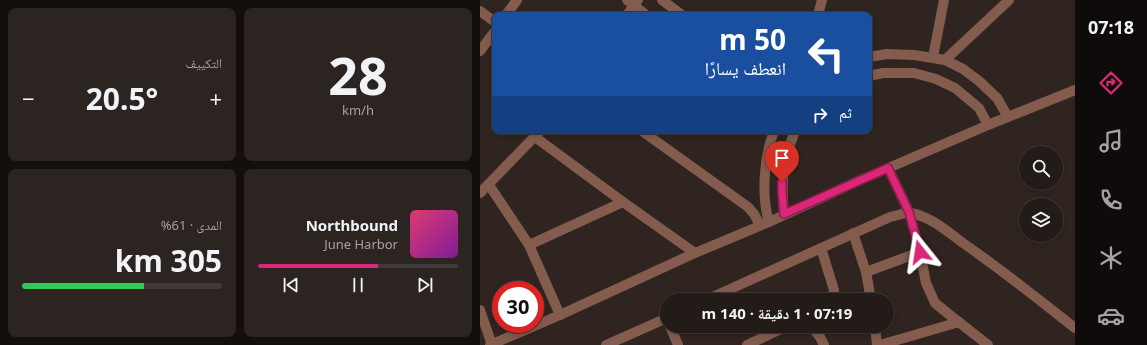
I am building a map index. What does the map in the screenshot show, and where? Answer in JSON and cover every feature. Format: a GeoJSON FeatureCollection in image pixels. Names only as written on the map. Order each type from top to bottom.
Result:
{"type":"FeatureCollection","features":[{"type":"Feature","properties":{"kind":"street"},"geometry":{"type":"LineString","coordinates":[[508,12],[517,0]]}},
{"type":"Feature","properties":{"kind":"street"},"geometry":{"type":"LineString","coordinates":[[662,0],[678,12]]}},
{"type":"Feature","properties":{"kind":"street"},"geometry":{"type":"LineString","coordinates":[[819,12],[822,0]]}},
{"type":"Feature","properties":{"kind":"street"},"geometry":{"type":"LineString","coordinates":[[933,57],[944,0]]}},
{"type":"Feature","properties":{"kind":"street"},"geometry":{"type":"LineString","coordinates":[[944,60],[1009,0]]}},
{"type":"Feature","properties":{"kind":"street"},"geometry":{"type":"LineString","coordinates":[[629,12],[633,2],[643,12]]}},
{"type":"Feature","properties":{"kind":"street"},"geometry":{"type":"LineString","coordinates":[[480,11],[492,20]]}},
{"type":"Feature","properties":{"kind":"street"},"geometry":{"type":"LineString","coordinates":[[480,51],[492,35]]}},
{"type":"Feature","properties":{"kind":"street"},"geometry":{"type":"LineString","coordinates":[[872,56],[887,54],[914,55],[944,60],[963,69],[979,81],[997,98],[1008,117]]}},
{"type":"Feature","properties":{"kind":"street"},"geometry":{"type":"LineString","coordinates":[[872,75],[882,73],[914,73],[936,79],[955,88],[978,108],[988,125]]}},
{"type":"Feature","properties":{"kind":"street"},"geometry":{"type":"LineString","coordinates":[[480,310],[491,345],[888,168],[1075,90]]}},
{"type":"Feature","properties":{"kind":"street"},"geometry":{"type":"LineString","coordinates":[[480,194],[538,134],[623,202],[695,253]]}},
{"type":"Feature","properties":{"kind":"street"},"geometry":{"type":"LineString","coordinates":[[646,134],[748,207],[764,223]]}},
{"type":"Feature","properties":{"kind":"street"},"geometry":{"type":"LineString","coordinates":[[764,223],[766,215],[764,200],[765,176],[768,152],[773,134]]}},
{"type":"Feature","properties":{"kind":"street"},"geometry":{"type":"LineString","coordinates":[[784,214],[782,172],[787,151],[794,134]]}},
{"type":"Feature","properties":{"kind":"street"},"geometry":{"type":"LineString","coordinates":[[888,168],[909,212],[920,252],[926,283],[935,303],[988,345]]}},
{"type":"Feature","properties":{"kind":"street"},"geometry":{"type":"LineString","coordinates":[[490,185],[529,245],[560,315]]}},
{"type":"Feature","properties":{"kind":"street"},"geometry":{"type":"LineString","coordinates":[[529,245],[623,202]]}},
{"type":"Feature","properties":{"kind":"street"},"geometry":{"type":"LineString","coordinates":[[721,293],[890,217],[909,212],[934,222],[986,259],[1075,328]]}},
{"type":"Feature","properties":{"kind":"street"},"geometry":{"type":"LineString","coordinates":[[853,234],[866,272],[870,293]]}},
{"type":"Feature","properties":{"kind":"street"},"geometry":{"type":"LineString","coordinates":[[821,248],[834,293]]}},
{"type":"Feature","properties":{"kind":"street"},"geometry":{"type":"LineString","coordinates":[[866,272],[920,252]]}},
{"type":"Feature","properties":{"kind":"street"},"geometry":{"type":"LineString","coordinates":[[880,345],[959,322]]}},
{"type":"Feature","properties":{"kind":"street"},"geometry":{"type":"LineString","coordinates":[[606,345],[660,323]]}},
{"type":"Feature","properties":{"kind":"street"},"geometry":{"type":"LineString","coordinates":[[673,333],[678,345]]}},
{"type":"Feature","properties":{"kind":"street"},"geometry":{"type":"LineString","coordinates":[[747,345],[768,341],[780,333]]}},
{"type":"Feature","properties":{"kind":"street"},"geometry":{"type":"LineString","coordinates":[[818,333],[824,345]]}},
{"type":"Feature","properties":{"kind":"street"},"geometry":{"type":"LineString","coordinates":[[876,333],[877,345]]}},
{"type":"Feature","properties":{"kind":"route"},"geometry":{"type":"LineString","coordinates":[[782,182],[784,214],[888,168],[909,212],[920,252]]}}]}
